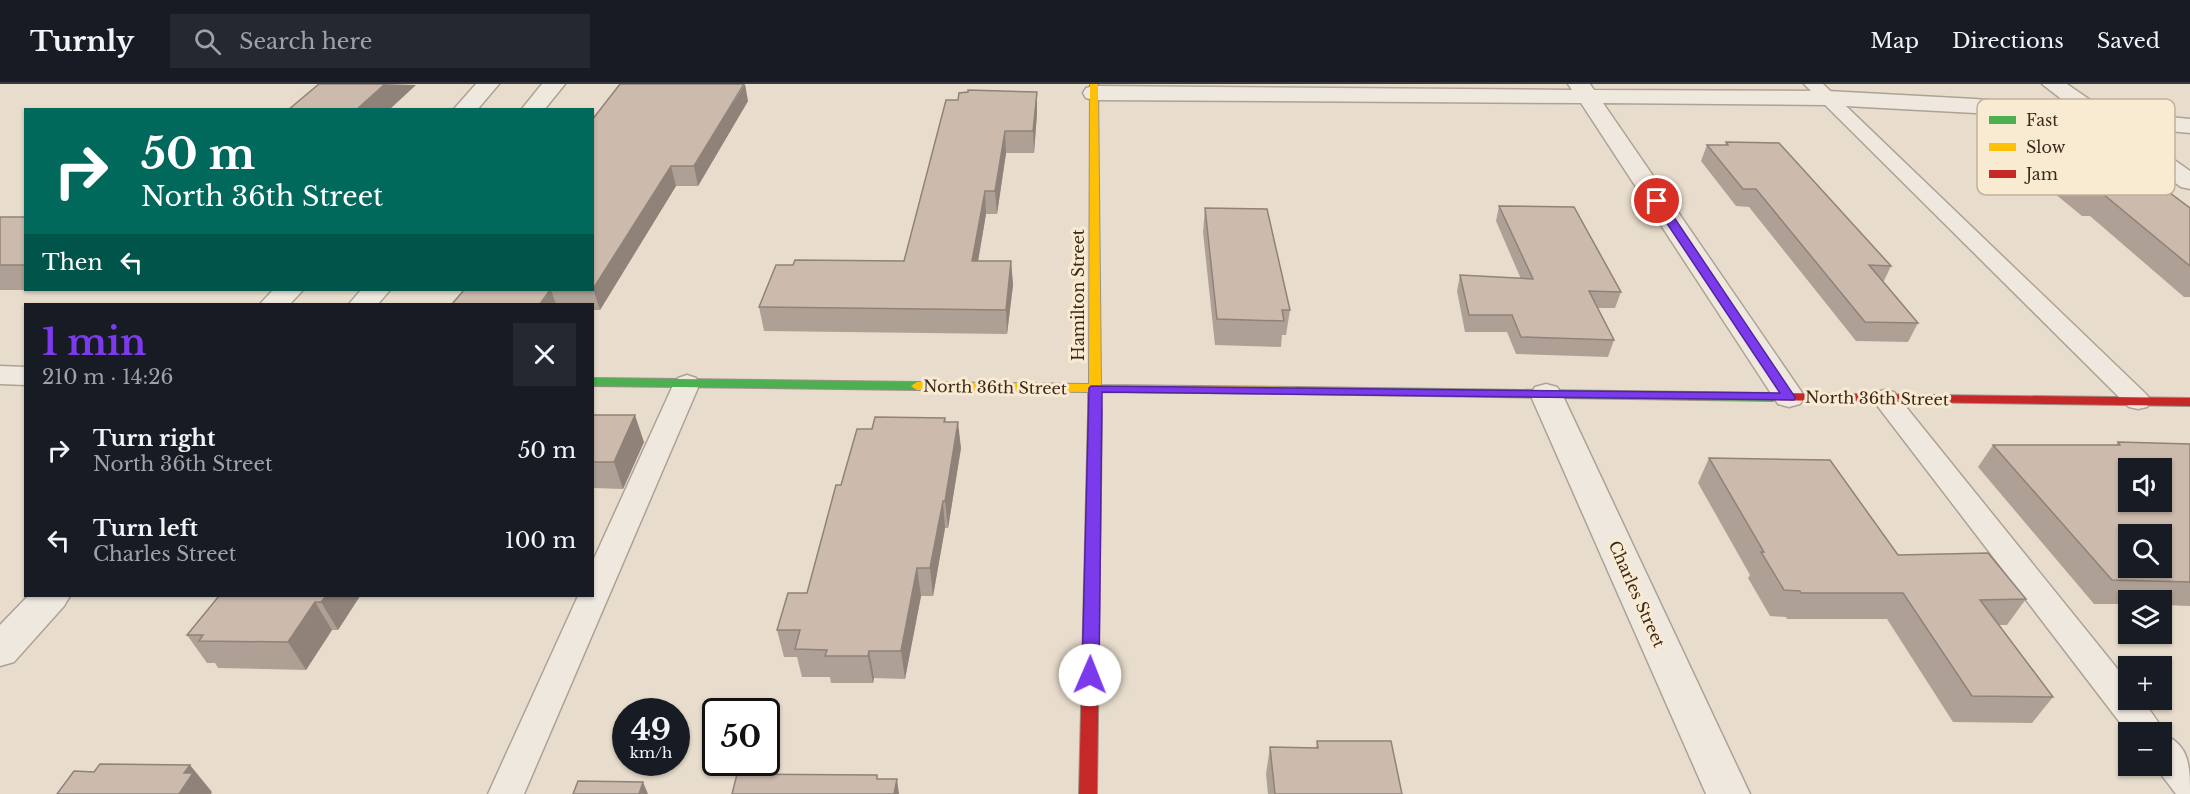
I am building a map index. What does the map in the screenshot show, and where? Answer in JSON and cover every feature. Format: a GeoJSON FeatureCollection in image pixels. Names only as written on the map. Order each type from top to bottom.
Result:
{"type":"FeatureCollection","features":[{"type":"Feature","properties":{"kind":"street"},"geometry":{"type":"LineString","coordinates":[[466,108],[488,84]]}},
{"type":"Feature","properties":{"kind":"street"},"geometry":{"type":"LineString","coordinates":[[534,108],[554,84]]}},
{"type":"Feature","properties":{"kind":"street"},"geometry":{"type":"LineString","coordinates":[[2052,84],[2073,99]]}},
{"type":"Feature","properties":{"kind":"street"},"geometry":{"type":"LineString","coordinates":[[1094,88],[1820,91],[1977,106]]}},
{"type":"Feature","properties":{"kind":"street","name":"Hamilton Street"},"geometry":{"type":"LineString","coordinates":[[1088,794],[1095,388],[1094,88]]}},
{"type":"Feature","properties":{"kind":"street"},"geometry":{"type":"LineString","coordinates":[[1583,90],[1789,397]]}},
{"type":"Feature","properties":{"kind":"street"},"geometry":{"type":"LineString","coordinates":[[2175,125],[2190,126]]}},
{"type":"Feature","properties":{"kind":"street"},"geometry":{"type":"LineString","coordinates":[[2175,172],[2190,183]]}},
{"type":"Feature","properties":{"kind":"street"},"geometry":{"type":"LineString","coordinates":[[275,303],[287,291]]}},
{"type":"Feature","properties":{"kind":"street"},"geometry":{"type":"LineString","coordinates":[[364,303],[375,291]]}},
{"type":"Feature","properties":{"kind":"street"},"geometry":{"type":"LineString","coordinates":[[0,375],[24,376]]}},
{"type":"Feature","properties":{"kind":"street","name":"North 36th Street"},"geometry":{"type":"LineString","coordinates":[[594,382],[2190,402]]}},
{"type":"Feature","properties":{"kind":"street","name":"Charles Street"},"geometry":{"type":"LineString","coordinates":[[1546,394],[1728,794]]}},
{"type":"Feature","properties":{"kind":"street"},"geometry":{"type":"LineString","coordinates":[[0,651],[50,597]]}},
{"type":"Feature","properties":{"kind":"lane"},"geometry":{"type":"LineString","coordinates":[[1820,91],[2138,401]]}},
{"type":"Feature","properties":{"kind":"lane"},"geometry":{"type":"LineString","coordinates":[[594,594],[687,383]]}},
{"type":"Feature","properties":{"kind":"lane"},"geometry":{"type":"LineString","coordinates":[[1885,398],[2140,722]]}},
{"type":"Feature","properties":{"kind":"lane"},"geometry":{"type":"LineString","coordinates":[[506,794],[593,597]]}},
{"type":"Feature","properties":{"kind":"lane"},"geometry":{"type":"LineString","coordinates":[[2172,762],[2190,785]]}},
{"type":"Feature","properties":{"kind":"building"},"geometry":{"type":"Polygon","coordinates":[[[319,84],[385,84],[358,108],[290,108],[319,84]]]}},
{"type":"Feature","properties":{"kind":"building"},"geometry":{"type":"Polygon","coordinates":[[[620,84],[744,84],[694,166],[671,166],[594,287],[594,117],[620,84]]]}},
{"type":"Feature","properties":{"kind":"building"},"geometry":{"type":"Polygon","coordinates":[[[968,90],[1037,92],[1033,131],[1005,131],[995,191],[985,191],[972,261],[1011,261],[1006,310],[759,307],[776,265],[793,265],[795,260],[904,261],[946,100],[958,100],[959,93],[968,92],[968,90]]]}},
{"type":"Feature","properties":{"kind":"building"},"geometry":{"type":"Polygon","coordinates":[[[1726,142],[1779,143],[1891,266],[1869,265],[1918,323],[1865,322],[1756,189],[1743,189],[1707,145],[1728,145],[1726,142]]]}},
{"type":"Feature","properties":{"kind":"building"},"geometry":{"type":"Polygon","coordinates":[[[2104,195],[2173,195],[2190,208],[2190,266],[2104,195]]]}},
{"type":"Feature","properties":{"kind":"building"},"geometry":{"type":"Polygon","coordinates":[[[1499,206],[1574,207],[1621,292],[1589,291],[1614,340],[1521,337],[1512,315],[1469,315],[1460,275],[1533,279],[1499,206]]]}},
{"type":"Feature","properties":{"kind":"building"},"geometry":{"type":"Polygon","coordinates":[[[1205,208],[1267,209],[1290,310],[1282,310],[1284,321],[1217,319],[1205,208]]]}},
{"type":"Feature","properties":{"kind":"building"},"geometry":{"type":"Polygon","coordinates":[[[0,217],[24,217],[24,265],[0,265],[0,217]]]}},
{"type":"Feature","properties":{"kind":"building"},"geometry":{"type":"Polygon","coordinates":[[[463,291],[549,291],[541,303],[453,303],[463,291]]]}},
{"type":"Feature","properties":{"kind":"building"},"geometry":{"type":"Polygon","coordinates":[[[594,415],[635,415],[614,462],[594,462],[594,415]]]}},
{"type":"Feature","properties":{"kind":"building"},"geometry":{"type":"Polygon","coordinates":[[[875,417],[945,418],[944,422],[958,422],[945,501],[943,501],[930,568],[917,568],[901,651],[869,651],[868,656],[825,656],[827,650],[795,649],[800,630],[777,630],[788,593],[807,593],[836,485],[841,485],[857,429],[872,429],[875,417]]]}},
{"type":"Feature","properties":{"kind":"building"},"geometry":{"type":"Polygon","coordinates":[[[2118,442],[2190,444],[2190,582],[2112,580],[1993,445],[2120,445],[2118,442]]]}},
{"type":"Feature","properties":{"kind":"building"},"geometry":{"type":"Polygon","coordinates":[[[1709,458],[1830,460],[1898,555],[1988,553],[2026,599],[1980,600],[2053,697],[1972,696],[1903,593],[1801,593],[1784,590],[1709,458]]]}},
{"type":"Feature","properties":{"kind":"building"},"geometry":{"type":"Polygon","coordinates":[[[218,597],[325,597],[321,602],[315,602],[288,642],[199,641],[203,635],[187,635],[218,597]]]}},
{"type":"Feature","properties":{"kind":"building"},"geometry":{"type":"Polygon","coordinates":[[[1317,741],[1391,741],[1402,794],[1275,794],[1270,747],[1318,748],[1317,741]]]}},
{"type":"Feature","properties":{"kind":"building"},"geometry":{"type":"Polygon","coordinates":[[[100,764],[190,765],[184,773],[193,773],[179,794],[57,794],[74,771],[94,772],[100,764]]]}},
{"type":"Feature","properties":{"kind":"building"},"geometry":{"type":"Polygon","coordinates":[[[877,775],[877,779],[897,779],[894,794],[732,794],[736,776],[877,775]]]}},
{"type":"Feature","properties":{"kind":"building"},"geometry":{"type":"Polygon","coordinates":[[[578,781],[643,782],[639,794],[573,794],[578,781]]]}},
{"type":"Feature","properties":{"kind":"traffic: fast"},"geometry":{"type":"LineString","coordinates":[[594,382],[917,386]]}},
{"type":"Feature","properties":{"kind":"traffic: fast"},"geometry":{"type":"LineString","coordinates":[[1295,391],[1773,397]]}},
{"type":"Feature","properties":{"kind":"traffic: slow"},"geometry":{"type":"LineString","coordinates":[[1094,84],[1095,413]]}},
{"type":"Feature","properties":{"kind":"traffic: slow"},"geometry":{"type":"LineString","coordinates":[[917,386],[1295,391]]}},
{"type":"Feature","properties":{"kind":"traffic: jam"},"geometry":{"type":"LineString","coordinates":[[1773,397],[2190,402]]}},
{"type":"Feature","properties":{"kind":"traffic: jam"},"geometry":{"type":"LineString","coordinates":[[1088,794],[1095,413]]}},
{"type":"Feature","properties":{"kind":"route"},"geometry":{"type":"LineString","coordinates":[[1090,675],[1095,388],[1789,397],[1657,201]]}}]}
